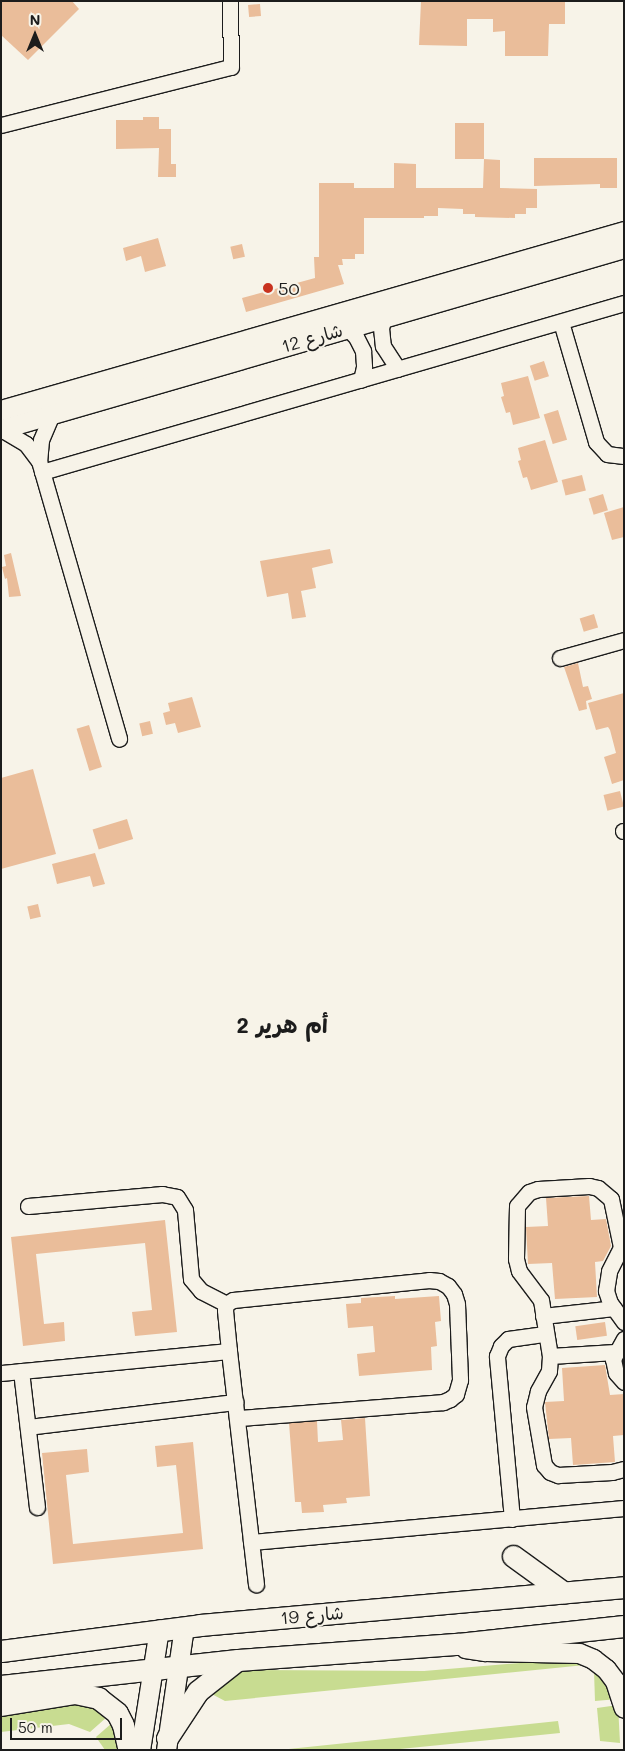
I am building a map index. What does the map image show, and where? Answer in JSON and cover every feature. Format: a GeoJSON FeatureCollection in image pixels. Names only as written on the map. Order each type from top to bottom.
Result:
{"type":"FeatureCollection","features":[{"type":"Feature","properties":{"kind":"main road"},"geometry":{"type":"LineString","coordinates":[[514,1556],[563,1592]]}},
{"type":"Feature","properties":{"kind":"main road","name":"شارع 19"},"geometry":{"type":"LineString","coordinates":[[1,1651],[160,1629],[624,1587]]}},
{"type":"Feature","properties":{"kind":"main road"},"geometry":{"type":"LineString","coordinates":[[1,1686],[238,1660],[458,1644],[624,1626]]}},
{"type":"Feature","properties":{"kind":"main road"},"geometry":{"type":"LineString","coordinates":[[166,1744],[198,1692],[217,1674],[238,1660]]}},
{"type":"Feature","properties":{"kind":"main road"},"geometry":{"type":"LineString","coordinates":[[1,1704],[76,1694],[98,1698],[117,1713],[123,1725],[129,1750]]}},
{"type":"Feature","properties":{"kind":"street"},"geometry":{"type":"LineString","coordinates":[[1,125],[231,67],[230,1]]}},
{"type":"Feature","properties":{"kind":"street","name":"شارع 12"},"geometry":{"type":"LineString","coordinates":[[1,429],[23,413],[624,230]]}},
{"type":"Feature","properties":{"kind":"street","name":"شارع 12"},"geometry":{"type":"LineString","coordinates":[[1,410],[52,414],[624,248]]}},
{"type":"Feature","properties":{"kind":"street"},"geometry":{"type":"LineString","coordinates":[[40,466],[361,380],[624,302]]}},
{"type":"Feature","properties":{"kind":"street"},"geometry":{"type":"LineString","coordinates":[[384,318],[381,328],[383,346],[398,369]]}},
{"type":"Feature","properties":{"kind":"street"},"geometry":{"type":"LineString","coordinates":[[561,322],[596,442],[606,454],[624,456]]}},
{"type":"Feature","properties":{"kind":"street"},"geometry":{"type":"LineString","coordinates":[[347,328],[356,337],[363,351],[364,367],[361,380]]}},
{"type":"Feature","properties":{"kind":"street"},"geometry":{"type":"LineString","coordinates":[[40,466],[41,440],[52,414]]}},
{"type":"Feature","properties":{"kind":"street"},"geometry":{"type":"LineString","coordinates":[[1,429],[26,444],[40,466],[119,739]]}},
{"type":"Feature","properties":{"kind":"street"},"geometry":{"type":"LineString","coordinates":[[560,658],[624,640]]}},
{"type":"Feature","properties":{"kind":"street"},"geometry":{"type":"LineString","coordinates":[[624,1322],[608,1298],[605,1284],[608,1271],[620,1251],[622,1242],[611,1199],[598,1188],[589,1186],[538,1189],[529,1192],[517,1206],[516,1259],[519,1271],[541,1300],[550,1356],[549,1371],[538,1391],[534,1407],[544,1465],[550,1472],[558,1475],[612,1472],[624,1469]]}},
{"type":"Feature","properties":{"kind":"street"},"geometry":{"type":"LineString","coordinates":[[28,1206],[162,1194],[177,1197],[185,1210],[191,1279],[200,1291],[226,1304],[241,1299],[429,1280],[439,1281],[448,1286],[454,1294],[457,1304],[460,1388],[450,1399],[434,1403],[238,1418]]}},
{"type":"Feature","properties":{"kind":"street"},"geometry":{"type":"LineString","coordinates":[[226,1304],[229,1351],[256,1584]]}},
{"type":"Feature","properties":{"kind":"street"},"geometry":{"type":"LineString","coordinates":[[543,1316],[614,1308]]}},
{"type":"Feature","properties":{"kind":"street"},"geometry":{"type":"LineString","coordinates":[[512,1519],[497,1356],[501,1346],[508,1339],[545,1334]]}},
{"type":"Feature","properties":{"kind":"street"},"geometry":{"type":"LineString","coordinates":[[624,1339],[615,1352],[613,1366],[624,1382]]}},
{"type":"Feature","properties":{"kind":"street"},"geometry":{"type":"LineString","coordinates":[[2,1368],[20,1371],[229,1351]]}},
{"type":"Feature","properties":{"kind":"street"},"geometry":{"type":"LineString","coordinates":[[550,1356],[615,1352]]}},
{"type":"Feature","properties":{"kind":"street"},"geometry":{"type":"LineString","coordinates":[[20,1371],[37,1507]]}},
{"type":"Feature","properties":{"kind":"street"},"geometry":{"type":"LineString","coordinates":[[28,1427],[236,1402]]}},
{"type":"Feature","properties":{"kind":"street"},"geometry":{"type":"LineString","coordinates":[[251,1542],[624,1508]]}},
{"type":"Feature","properties":{"kind":"street"},"geometry":{"type":"LineString","coordinates":[[166,1744],[184,1627]]}},
{"type":"Feature","properties":{"kind":"street"},"geometry":{"type":"LineString","coordinates":[[140,1750],[160,1629]]}},
{"type":"Feature","properties":{"kind":"street"},"geometry":{"type":"LineString","coordinates":[[458,1644],[478,1651],[579,1653],[593,1659],[606,1668],[615,1681],[624,1708]]}},
{"type":"Feature","properties":{"kind":"green space"},"geometry":{"type":"Polygon","coordinates":[[[567,1659],[585,1665],[225,1701],[206,1691],[228,1675],[244,1670],[424,1671],[567,1659]]]}},
{"type":"Feature","properties":{"kind":"green space"},"geometry":{"type":"Polygon","coordinates":[[[594,1671],[602,1678],[618,1699],[595,1701],[594,1671]]]}},
{"type":"Feature","properties":{"kind":"green space"},"geometry":{"type":"Polygon","coordinates":[[[58,1700],[87,1703],[107,1717],[90,1732],[69,1724],[1,1732],[1,1708],[58,1700]]]}},
{"type":"Feature","properties":{"kind":"green space"},"geometry":{"type":"Polygon","coordinates":[[[618,1705],[620,1743],[600,1741],[597,1708],[618,1705]]]}},
{"type":"Feature","properties":{"kind":"green space"},"geometry":{"type":"Polygon","coordinates":[[[558,1721],[560,1733],[390,1750],[279,1750],[558,1721]]]}},
{"type":"Feature","properties":{"kind":"green space"},"geometry":{"type":"Polygon","coordinates":[[[112,1723],[124,1750],[105,1750],[96,1737],[112,1723]]]}},
{"type":"Feature","properties":{"kind":"building"},"geometry":{"type":"Polygon","coordinates":[[[1,1],[72,1],[79,9],[28,60],[1,35],[1,1]]]}},
{"type":"Feature","properties":{"kind":"building"},"geometry":{"type":"Polygon","coordinates":[[[421,1],[565,1],[565,24],[549,24],[548,56],[505,56],[505,31],[493,32],[493,19],[467,19],[467,46],[419,45],[421,1]]]}},
{"type":"Feature","properties":{"kind":"building"},"geometry":{"type":"Polygon","coordinates":[[[260,4],[261,16],[249,17],[248,5],[260,4]]]}},
{"type":"Feature","properties":{"kind":"building"},"geometry":{"type":"Polygon","coordinates":[[[143,117],[159,117],[159,129],[171,129],[171,164],[176,164],[176,177],[158,177],[159,148],[116,149],[116,120],[143,120],[143,117]]]}},
{"type":"Feature","properties":{"kind":"building"},"geometry":{"type":"Polygon","coordinates":[[[455,123],[484,123],[484,159],[455,159],[455,123]]]}},
{"type":"Feature","properties":{"kind":"building"},"geometry":{"type":"Polygon","coordinates":[[[534,158],[617,158],[617,188],[600,188],[600,184],[534,186],[534,158]]]}},
{"type":"Feature","properties":{"kind":"building"},"geometry":{"type":"Polygon","coordinates":[[[484,159],[500,160],[500,188],[537,189],[537,208],[526,208],[526,214],[515,214],[515,218],[475,217],[475,214],[463,214],[463,209],[438,208],[438,216],[424,216],[424,218],[364,218],[364,254],[355,254],[355,259],[342,259],[343,265],[338,265],[344,284],[246,312],[242,298],[315,278],[314,257],[319,257],[319,183],[354,183],[354,188],[394,188],[394,163],[416,164],[416,188],[483,188],[484,159]]]}},
{"type":"Feature","properties":{"kind":"building"},"geometry":{"type":"Polygon","coordinates":[[[158,238],[166,266],[145,272],[141,256],[126,261],[123,248],[158,238]]]}},
{"type":"Feature","properties":{"kind":"building"},"geometry":{"type":"Polygon","coordinates":[[[242,244],[245,257],[233,259],[230,247],[242,244]]]}},
{"type":"Feature","properties":{"kind":"building"},"geometry":{"type":"Polygon","coordinates":[[[544,361],[549,376],[535,381],[530,366],[544,361]]]}},
{"type":"Feature","properties":{"kind":"building"},"geometry":{"type":"Polygon","coordinates":[[[528,376],[540,418],[513,425],[510,412],[506,413],[501,397],[504,396],[501,383],[528,376]]]}},
{"type":"Feature","properties":{"kind":"building"},"geometry":{"type":"Polygon","coordinates":[[[558,410],[567,440],[553,444],[544,414],[558,410]]]}},
{"type":"Feature","properties":{"kind":"building"},"geometry":{"type":"Polygon","coordinates":[[[545,440],[558,482],[531,490],[527,477],[523,478],[518,461],[521,460],[518,448],[545,440]]]}},
{"type":"Feature","properties":{"kind":"building"},"geometry":{"type":"Polygon","coordinates":[[[582,475],[586,491],[565,496],[562,480],[582,475]]]}},
{"type":"Feature","properties":{"kind":"building"},"geometry":{"type":"Polygon","coordinates":[[[603,494],[608,510],[594,515],[589,498],[603,494]]]}},
{"type":"Feature","properties":{"kind":"building"},"geometry":{"type":"Polygon","coordinates":[[[624,507],[624,537],[612,540],[604,513],[624,507]]]}},
{"type":"Feature","properties":{"kind":"building"},"geometry":{"type":"Polygon","coordinates":[[[330,549],[333,563],[312,568],[316,588],[301,591],[306,617],[292,619],[288,593],[267,597],[260,561],[330,549]]]}},
{"type":"Feature","properties":{"kind":"building"},"geometry":{"type":"Polygon","coordinates":[[[11,553],[21,596],[9,597],[7,578],[5,579],[2,567],[6,566],[4,555],[11,553]]]}},
{"type":"Feature","properties":{"kind":"building"},"geometry":{"type":"Polygon","coordinates":[[[594,614],[598,627],[584,632],[580,618],[594,614]]]}},
{"type":"Feature","properties":{"kind":"building"},"geometry":{"type":"Polygon","coordinates":[[[578,663],[583,687],[588,686],[592,699],[586,701],[587,709],[579,711],[564,667],[578,663]]]}},
{"type":"Feature","properties":{"kind":"building"},"geometry":{"type":"Polygon","coordinates":[[[624,693],[624,780],[612,784],[604,757],[616,753],[610,730],[608,727],[596,730],[588,703],[624,693]]]}},
{"type":"Feature","properties":{"kind":"building"},"geometry":{"type":"Polygon","coordinates":[[[192,697],[201,727],[178,733],[175,723],[166,725],[163,713],[170,711],[168,703],[192,697]]]}},
{"type":"Feature","properties":{"kind":"building"},"geometry":{"type":"Polygon","coordinates":[[[150,721],[153,734],[142,736],[139,723],[150,721]]]}},
{"type":"Feature","properties":{"kind":"building"},"geometry":{"type":"Polygon","coordinates":[[[89,725],[102,767],[89,771],[77,729],[89,725]]]}},
{"type":"Feature","properties":{"kind":"building"},"geometry":{"type":"Polygon","coordinates":[[[33,769],[56,854],[1,869],[1,778],[33,769]]]}},
{"type":"Feature","properties":{"kind":"building"},"geometry":{"type":"Polygon","coordinates":[[[620,791],[624,807],[607,811],[604,795],[620,791]]]}},
{"type":"Feature","properties":{"kind":"building"},"geometry":{"type":"Polygon","coordinates":[[[127,819],[133,839],[99,850],[93,830],[127,819]]]}},
{"type":"Feature","properties":{"kind":"building"},"geometry":{"type":"Polygon","coordinates":[[[95,853],[105,884],[93,887],[90,876],[57,884],[52,864],[95,853]]]}},
{"type":"Feature","properties":{"kind":"building"},"geometry":{"type":"Polygon","coordinates":[[[38,904],[41,917],[30,919],[27,906],[38,904]]]}},
{"type":"Feature","properties":{"kind":"building"},"geometry":{"type":"Polygon","coordinates":[[[589,1196],[591,1220],[606,1219],[611,1246],[603,1261],[595,1262],[597,1297],[555,1299],[552,1263],[528,1264],[526,1227],[548,1226],[546,1198],[589,1196]]]}},
{"type":"Feature","properties":{"kind":"building"},"geometry":{"type":"Polygon","coordinates":[[[165,1220],[177,1332],[135,1336],[132,1312],[152,1310],[145,1243],[36,1254],[44,1324],[64,1322],[65,1341],[23,1346],[11,1237],[165,1220]]]}},
{"type":"Feature","properties":{"kind":"building"},"geometry":{"type":"Polygon","coordinates":[[[395,1296],[395,1299],[439,1296],[441,1321],[435,1322],[437,1346],[431,1347],[432,1370],[359,1376],[357,1354],[375,1352],[373,1326],[348,1328],[346,1304],[361,1303],[361,1298],[395,1296]]]}},
{"type":"Feature","properties":{"kind":"building"},"geometry":{"type":"Polygon","coordinates":[[[605,1322],[607,1336],[577,1340],[575,1326],[605,1322]]]}},
{"type":"Feature","properties":{"kind":"building"},"geometry":{"type":"Polygon","coordinates":[[[605,1365],[610,1395],[624,1394],[624,1435],[613,1436],[615,1462],[573,1465],[571,1438],[549,1439],[545,1402],[564,1401],[562,1368],[605,1365]]]}},
{"type":"Feature","properties":{"kind":"building"},"geometry":{"type":"Polygon","coordinates":[[[365,1418],[370,1496],[346,1498],[347,1503],[323,1505],[324,1512],[302,1513],[301,1502],[295,1502],[289,1423],[317,1421],[318,1442],[343,1440],[341,1420],[365,1418]]]}},
{"type":"Feature","properties":{"kind":"building"},"geometry":{"type":"Polygon","coordinates":[[[193,1442],[203,1549],[53,1564],[42,1453],[87,1449],[89,1472],[66,1475],[73,1544],[183,1533],[176,1465],[157,1467],[155,1446],[193,1442]]]}},
{"type":"Feature","properties":{"kind":"place","name":"50"},"geometry":{"type":"Point","coordinates":[268,288]}},
{"type":"Feature","properties":{"kind":"district","name":"أم هرير 2"},"geometry":{"type":"Point","coordinates":[282,1025]}}]}
